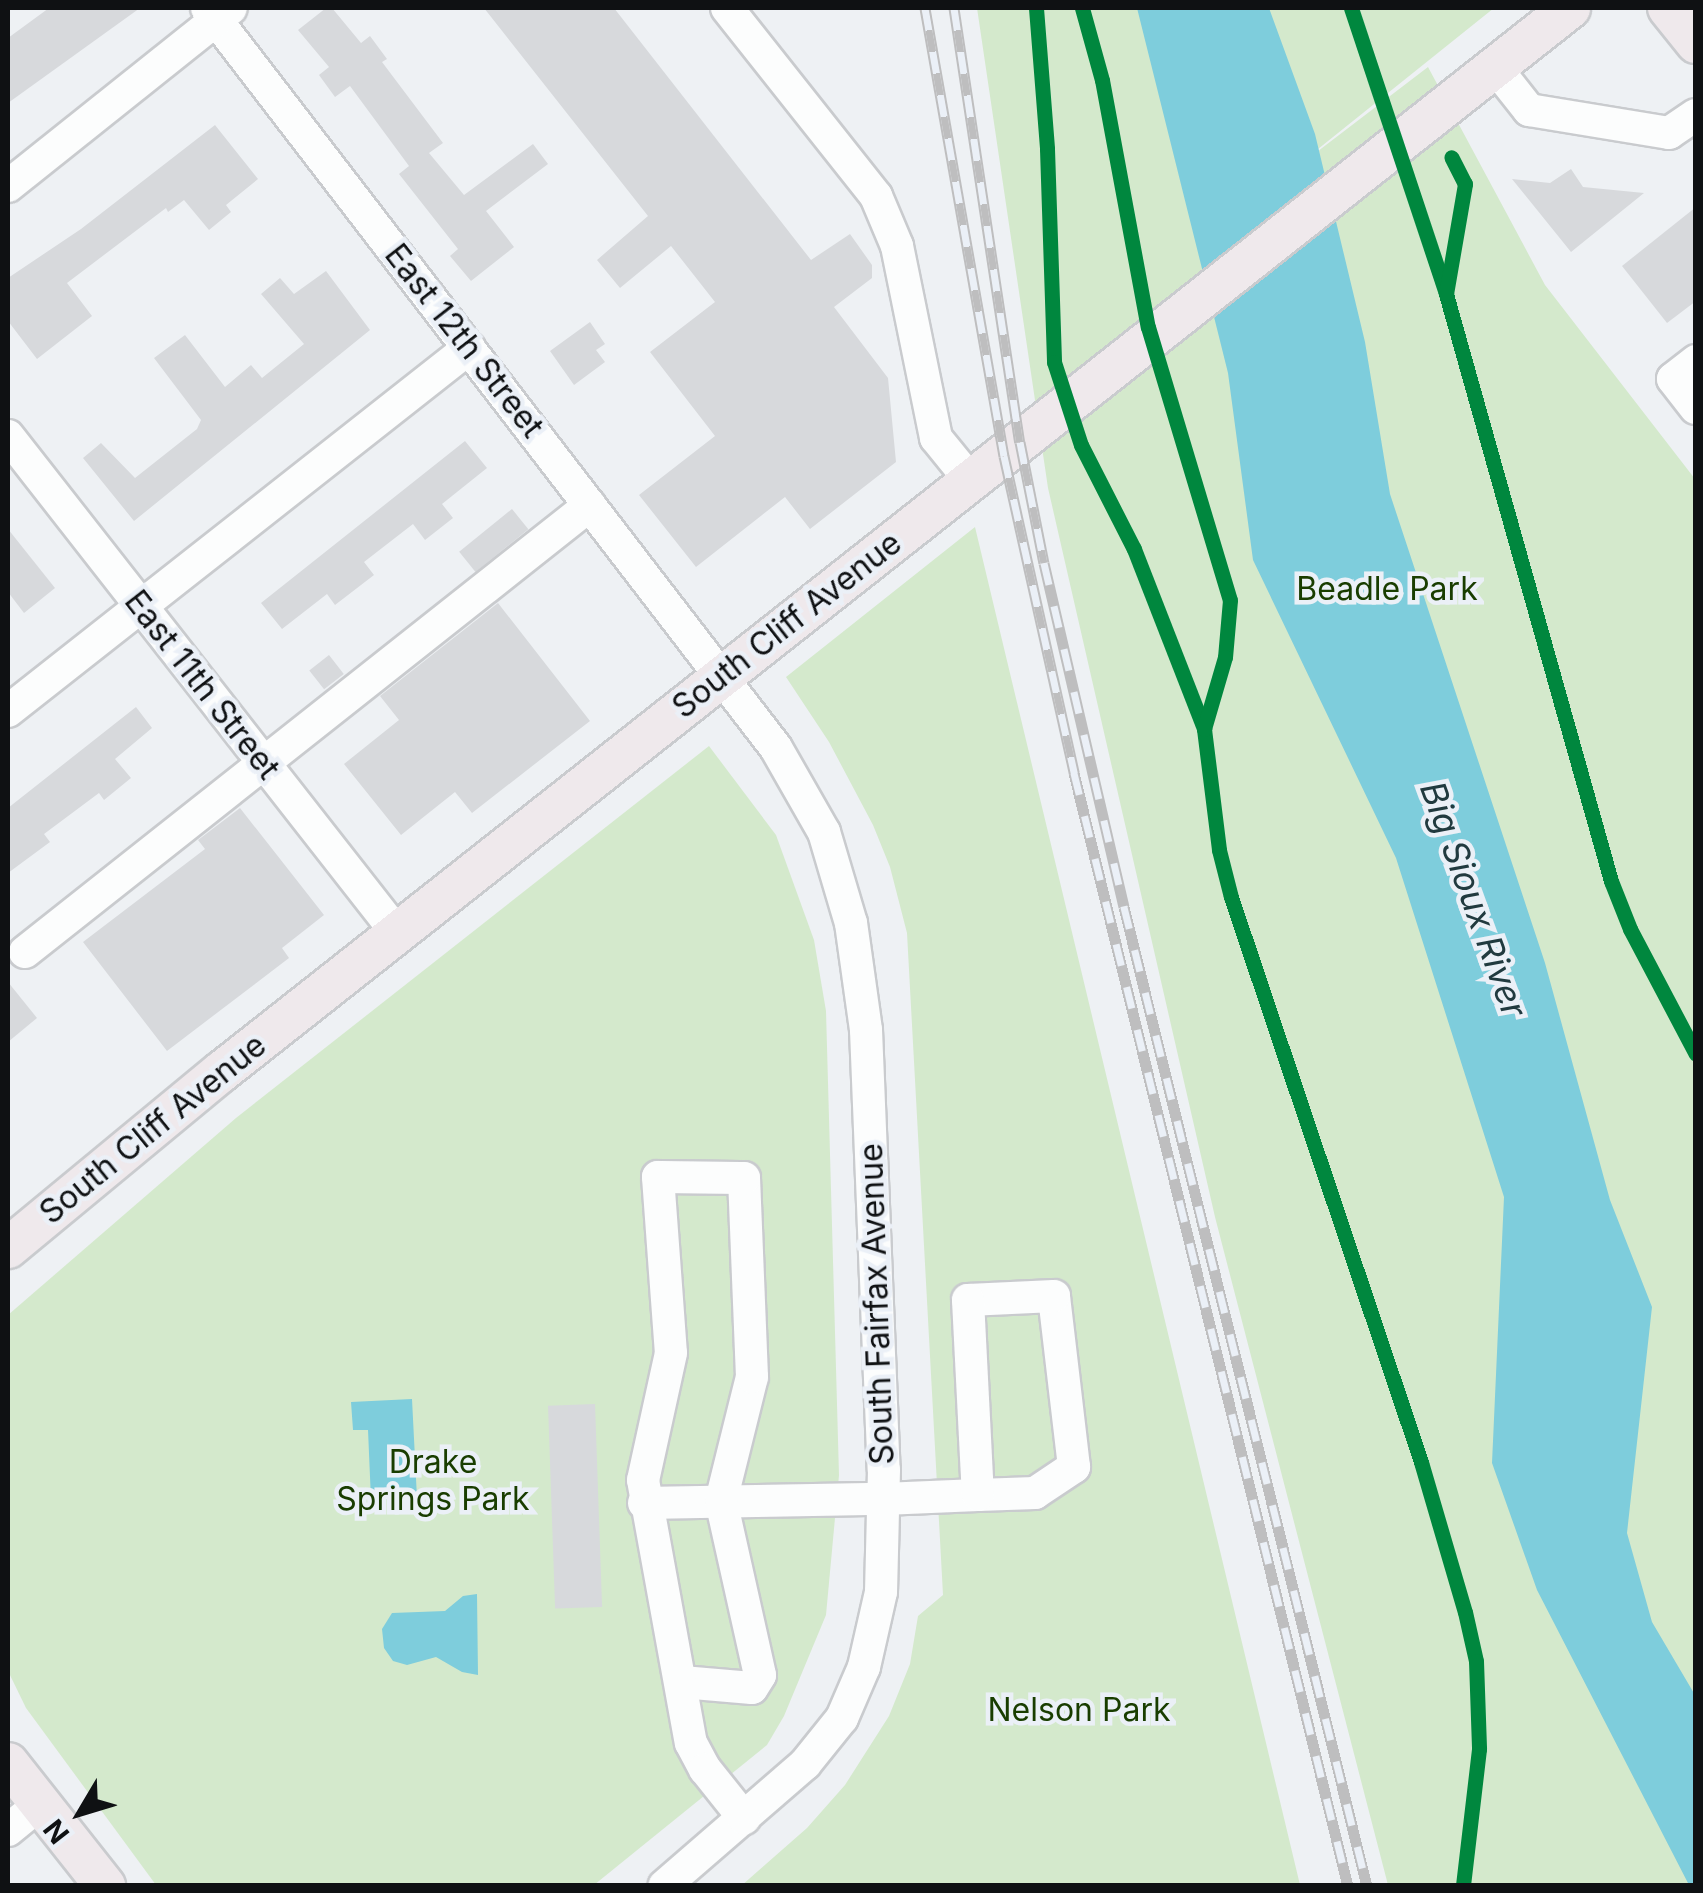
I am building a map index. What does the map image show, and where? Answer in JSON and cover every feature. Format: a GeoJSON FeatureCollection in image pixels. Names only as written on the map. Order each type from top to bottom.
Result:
{"type":"FeatureCollection","features":[{"type":"Feature","properties":{"kind":"main road"},"geometry":{"type":"LineString","coordinates":[[1668,8],[1696,43]]}},
{"type":"Feature","properties":{"kind":"main road","name":"South Cliff Avenue"},"geometry":{"type":"LineString","coordinates":[[8,1248],[397,933],[1116,368],[1558,13]]}},
{"type":"Feature","properties":{"kind":"main road"},"geometry":{"type":"LineString","coordinates":[[8,1762],[94,1882]]}},
{"type":"Feature","properties":{"kind":"street"},"geometry":{"type":"LineString","coordinates":[[727,8],[876,196],[897,246],[936,438],[972,481]]}},
{"type":"Feature","properties":{"kind":"street"},"geometry":{"type":"LineString","coordinates":[[8,186],[218,12]]}},
{"type":"Feature","properties":{"kind":"street","name":"East 12th Street"},"geometry":{"type":"LineString","coordinates":[[218,12],[469,348],[722,675]]}},
{"type":"Feature","properties":{"kind":"street"},"geometry":{"type":"LineString","coordinates":[[1495,66],[1529,110],[1669,134],[1696,114]]}},
{"type":"Feature","properties":{"kind":"street"},"geometry":{"type":"LineString","coordinates":[[8,711],[469,348]]}},
{"type":"Feature","properties":{"kind":"street"},"geometry":{"type":"LineString","coordinates":[[1696,362],[1673,379],[1696,408]]}},
{"type":"Feature","properties":{"kind":"street","name":"East 11th Street"},"geometry":{"type":"LineString","coordinates":[[8,436],[397,933]]}},
{"type":"Feature","properties":{"kind":"street"},"geometry":{"type":"LineString","coordinates":[[26,952],[590,504]]}},
{"type":"Feature","properties":{"kind":"street","name":"South Fairfax Avenue"},"geometry":{"type":"LineString","coordinates":[[664,1886],[805,1764],[842,1718],[864,1667],[881,1592],[883,1499],[866,1030],[851,923],[824,832],[802,788],[722,675]]}},
{"type":"Feature","properties":{"kind":"street"},"geometry":{"type":"LineString","coordinates":[[682,1682],[752,1688],[760,1676],[721,1501],[752,1377],[744,1178],[658,1177],[671,1353],[643,1480],[691,1744],[704,1770],[744,1818]]}},
{"type":"Feature","properties":{"kind":"street"},"geometry":{"type":"LineString","coordinates":[[644,1502],[883,1499],[1035,1493],[1074,1467],[1054,1296],[968,1300],[978,1495]]}},
{"type":"Feature","properties":{"kind":"street"},"geometry":{"type":"LineString","coordinates":[[8,1830],[40,1804]]}},
{"type":"Feature","properties":{"kind":"green space","name":"Beadle Park"},"geometry":{"type":"Polygon","coordinates":[[[977,8],[1494,8],[1267,190],[1428,67],[1545,285],[1695,479],[1695,1885],[1388,1885],[1215,1217],[1048,488],[977,8]]]}},
{"type":"Feature","properties":{"kind":"green space","name":"Nelson Park"},"geometry":{"type":"Polygon","coordinates":[[[975,527],[1300,1885],[741,1886],[807,1828],[845,1785],[889,1716],[910,1664],[918,1616],[943,1595],[907,933],[890,867],[873,825],[829,742],[786,677],[975,527]]]}},
{"type":"Feature","properties":{"kind":"green space","name":"Drake Springs Park"},"geometry":{"type":"Polygon","coordinates":[[[709,746],[776,835],[814,940],[826,1011],[839,1475],[826,1615],[784,1716],[767,1745],[594,1885],[156,1885],[26,1708],[8,1671],[8,1315],[236,1118],[709,746]]]}},
{"type":"Feature","properties":{"kind":"water","name":"Big Sioux River"},"geometry":{"type":"Polygon","coordinates":[[[1137,8],[1269,8],[1315,134],[1365,342],[1390,494],[1545,963],[1610,1200],[1652,1307],[1627,1533],[1652,1622],[1695,1695],[1695,1885],[1689,1885],[1537,1590],[1492,1463],[1504,1197],[1396,858],[1253,560],[1228,373],[1137,8]]]}},
{"type":"Feature","properties":{"kind":"water"},"geometry":{"type":"Polygon","coordinates":[[[412,1399],[417,1498],[371,1500],[368,1430],[353,1430],[351,1402],[412,1399]]]}},
{"type":"Feature","properties":{"kind":"water"},"geometry":{"type":"Polygon","coordinates":[[[477,1594],[478,1675],[462,1672],[436,1657],[407,1665],[393,1661],[384,1648],[382,1629],[392,1613],[445,1611],[463,1596],[477,1594]]]}},
{"type":"Feature","properties":{"kind":"building"},"geometry":{"type":"Polygon","coordinates":[[[49,8],[140,8],[8,103],[8,38],[49,8]]]}},
{"type":"Feature","properties":{"kind":"building"},"geometry":{"type":"Polygon","coordinates":[[[326,8],[332,8],[361,43],[370,36],[387,59],[382,62],[443,143],[429,153],[464,195],[533,144],[548,164],[486,211],[514,247],[471,281],[450,256],[458,249],[399,174],[409,166],[350,86],[335,97],[319,75],[329,67],[298,30],[326,8]]]}},
{"type":"Feature","properties":{"kind":"building"},"geometry":{"type":"Polygon","coordinates":[[[484,8],[614,8],[811,260],[850,234],[872,265],[872,278],[834,307],[888,378],[896,462],[810,529],[785,497],[696,567],[639,495],[715,436],[650,352],[715,302],[671,246],[620,288],[597,260],[648,216],[484,8]]]}},
{"type":"Feature","properties":{"kind":"building"},"geometry":{"type":"Polygon","coordinates":[[[215,125],[258,179],[226,205],[231,212],[209,230],[184,200],[168,212],[166,208],[67,283],[92,316],[37,359],[8,321],[8,278],[81,229],[215,125]]]}},
{"type":"Feature","properties":{"kind":"building"},"geometry":{"type":"Polygon","coordinates":[[[1571,169],[1583,187],[1644,193],[1571,252],[1512,179],[1550,183],[1571,169]]]}},
{"type":"Feature","properties":{"kind":"building"},"geometry":{"type":"Polygon","coordinates":[[[1696,207],[1696,301],[1667,323],[1622,266],[1696,207]]]}},
{"type":"Feature","properties":{"kind":"building"},"geometry":{"type":"Polygon","coordinates":[[[326,271],[370,330],[134,521],[83,458],[101,443],[135,478],[197,429],[201,420],[154,358],[185,335],[225,387],[251,365],[262,378],[304,344],[261,294],[280,278],[294,294],[326,271]]]}},
{"type":"Feature","properties":{"kind":"building"},"geometry":{"type":"Polygon","coordinates":[[[590,322],[605,344],[596,350],[605,362],[574,385],[550,351],[590,322]]]}},
{"type":"Feature","properties":{"kind":"building"},"geometry":{"type":"Polygon","coordinates":[[[465,441],[487,468],[442,504],[453,518],[425,540],[413,524],[364,562],[374,575],[335,605],[327,594],[282,629],[261,603],[465,441]]]}},
{"type":"Feature","properties":{"kind":"building"},"geometry":{"type":"Polygon","coordinates":[[[512,509],[528,529],[476,572],[459,552],[512,509]]]}},
{"type":"Feature","properties":{"kind":"building"},"geometry":{"type":"Polygon","coordinates":[[[8,529],[55,588],[24,613],[8,592],[8,529]]]}},
{"type":"Feature","properties":{"kind":"building"},"geometry":{"type":"Polygon","coordinates":[[[498,603],[590,721],[472,813],[455,792],[401,835],[344,764],[399,720],[380,696],[498,603]]]}},
{"type":"Feature","properties":{"kind":"building"},"geometry":{"type":"Polygon","coordinates":[[[329,655],[344,674],[324,689],[309,670],[329,655]]]}},
{"type":"Feature","properties":{"kind":"building"},"geometry":{"type":"Polygon","coordinates":[[[136,707],[152,728],[115,759],[131,778],[104,800],[99,793],[44,834],[50,842],[8,873],[8,808],[136,707]]]}},
{"type":"Feature","properties":{"kind":"building"},"geometry":{"type":"Polygon","coordinates":[[[240,808],[324,915],[282,948],[289,958],[167,1051],[83,942],[205,849],[198,840],[240,808]]]}},
{"type":"Feature","properties":{"kind":"building"},"geometry":{"type":"Polygon","coordinates":[[[8,982],[37,1018],[8,1042],[8,982]]]}},
{"type":"Feature","properties":{"kind":"building"},"geometry":{"type":"Polygon","coordinates":[[[595,1404],[602,1607],[555,1609],[548,1406],[595,1404]]]}},
{"type":"Feature","properties":{"kind":"railway"},"geometry":{"type":"LineString","coordinates":[[925,8],[1004,456],[1074,773],[1348,1886]]}},
{"type":"Feature","properties":{"kind":"railway"},"geometry":{"type":"LineString","coordinates":[[954,8],[1020,442],[1044,563],[1124,907],[1367,1886]]}},
{"type":"Feature","properties":{"kind":"cycle path"},"geometry":{"type":"LineString","coordinates":[[1036,8],[1047,149],[1054,362],[1081,445],[1134,549],[1204,729],[1219,850],[1231,897],[1421,1462],[1465,1612],[1476,1661],[1479,1749],[1463,1886]]}},
{"type":"Feature","properties":{"kind":"cycle path"},"geometry":{"type":"LineString","coordinates":[[1082,8],[1102,80],[1148,327],[1230,600],[1225,657],[1204,729]]}},
{"type":"Feature","properties":{"kind":"cycle path"},"geometry":{"type":"LineString","coordinates":[[1351,8],[1446,294],[1611,881],[1630,929],[1696,1054]]}},
{"type":"Feature","properties":{"kind":"cycle path"},"geometry":{"type":"LineString","coordinates":[[1446,294],[1465,184],[1451,157]]}}]}
